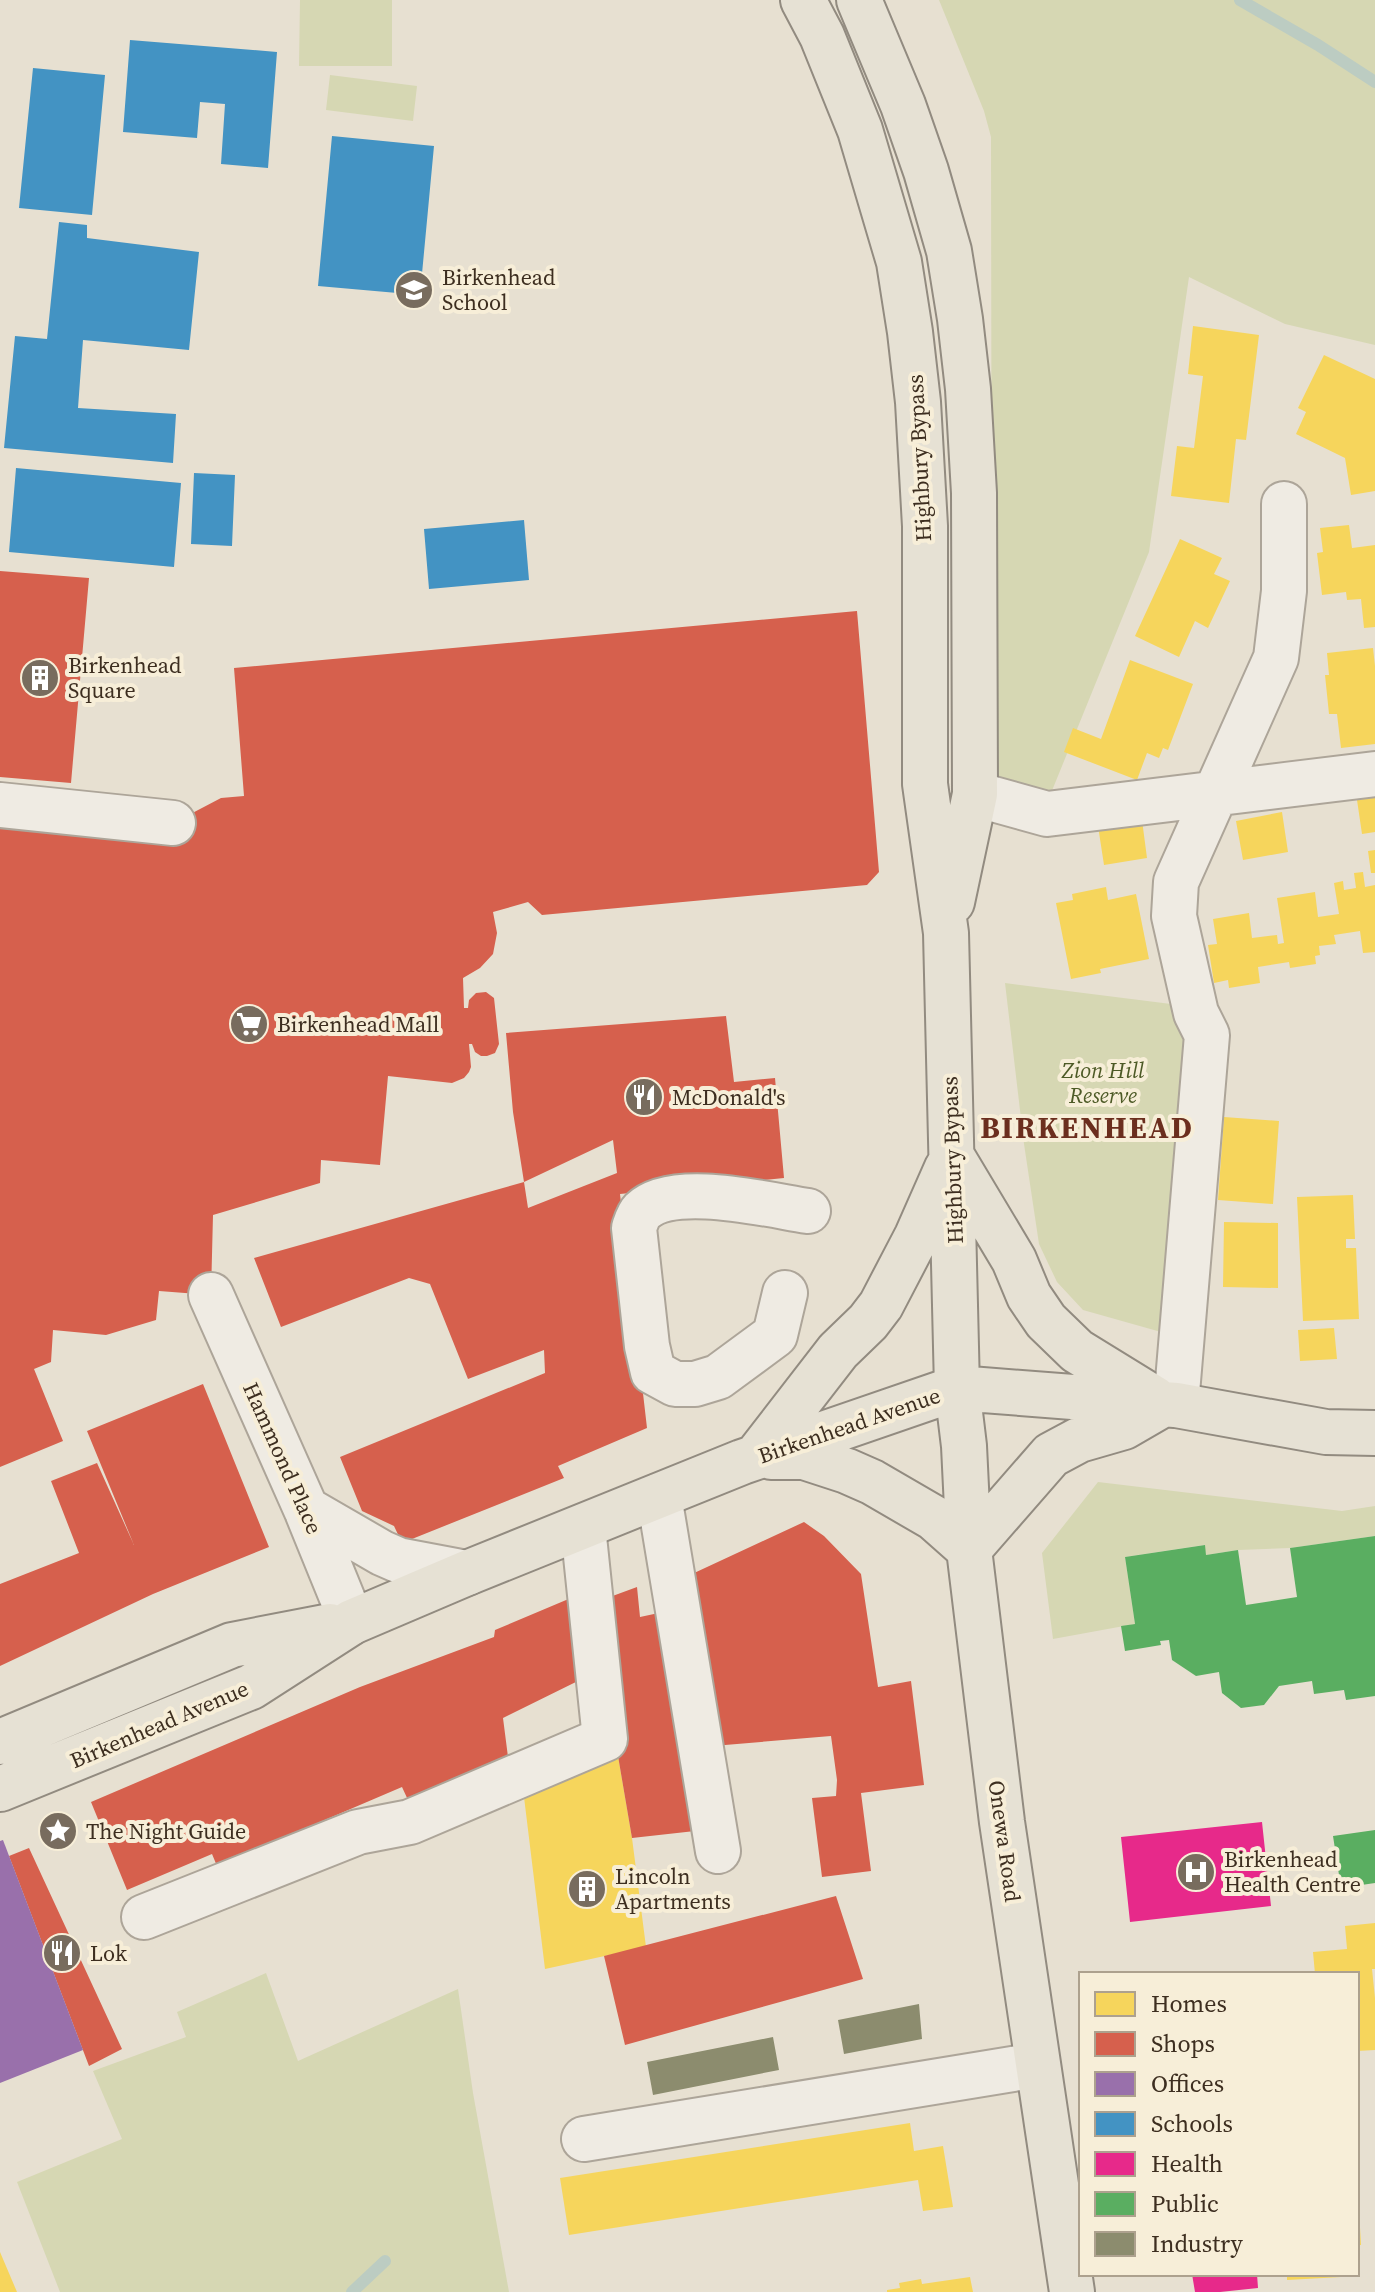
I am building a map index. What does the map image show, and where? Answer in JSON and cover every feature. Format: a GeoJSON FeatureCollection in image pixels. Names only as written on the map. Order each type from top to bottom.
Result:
{"type":"FeatureCollection","features":[{"type":"Feature","properties":{"kind":"main road","name":"Highbury Bypass"},"geometry":{"type":"LineString","coordinates":[[803,0],[822,36],[860,130],[899,262],[918,402],[925,526],[925,784],[946,933],[957,1388]]}},
{"type":"Feature","properties":{"kind":"main road","name":"Highbury Bypass"},"geometry":{"type":"LineString","coordinates":[[859,0],[903,105],[949,251],[968,389],[974,493],[975,794],[946,933]]}},
{"type":"Feature","properties":{"kind":"main road"},"geometry":{"type":"LineString","coordinates":[[952,1157],[1014,1260],[1029,1296],[1046,1321],[1077,1351],[1170,1404]]}},
{"type":"Feature","properties":{"kind":"main road"},"geometry":{"type":"LineString","coordinates":[[756,1457],[838,1351],[881,1305],[917,1236],[952,1157]]}},
{"type":"Feature","properties":{"kind":"main road","name":"Birkenhead Avenue"},"geometry":{"type":"LineString","coordinates":[[0,1789],[251,1687],[352,1622],[467,1573],[756,1457],[957,1388],[1170,1404],[1326,1432],[1375,1433]]}},
{"type":"Feature","properties":{"kind":"main road","name":"Onewa Road"},"geometry":{"type":"LineString","coordinates":[[957,1388],[964,1446],[969,1549],[1002,1822],[1072,2292]]}},
{"type":"Feature","properties":{"kind":"main road"},"geometry":{"type":"LineString","coordinates":[[756,1457],[804,1457],[847,1471],[934,1518],[969,1549],[1051,1455],[1079,1440],[1124,1427],[1170,1404]]}},
{"type":"Feature","properties":{"kind":"main road","name":"Birkenhead Avenue"},"geometry":{"type":"LineString","coordinates":[[0,1742],[232,1645],[352,1622]]}},
{"type":"Feature","properties":{"kind":"street"},"geometry":{"type":"LineString","coordinates":[[1170,1404],[1207,1035],[1196,1013],[1174,916],[1176,882],[1276,658],[1284,591],[1284,504]]}},
{"type":"Feature","properties":{"kind":"street"},"geometry":{"type":"LineString","coordinates":[[975,794],[1047,814],[1375,774]]}},
{"type":"Feature","properties":{"kind":"street"},"geometry":{"type":"LineString","coordinates":[[0,805],[173,823]]}},
{"type":"Feature","properties":{"kind":"street"},"geometry":{"type":"LineString","coordinates":[[785,1293],[775,1335],[718,1377],[695,1384],[675,1384],[653,1372],[647,1346],[634,1228],[640,1212],[662,1198],[708,1196],[808,1211]]}},
{"type":"Feature","properties":{"kind":"street","name":"Hammond Place"},"geometry":{"type":"LineString","coordinates":[[211,1295],[306,1509],[352,1622]]}},
{"type":"Feature","properties":{"kind":"street"},"geometry":{"type":"LineString","coordinates":[[659,1496],[718,1851]]}},
{"type":"Feature","properties":{"kind":"street"},"geometry":{"type":"LineString","coordinates":[[306,1509],[398,1560],[467,1573]]}},
{"type":"Feature","properties":{"kind":"street"},"geometry":{"type":"LineString","coordinates":[[144,1917],[358,1832],[410,1822],[605,1739],[583,1527]]}},
{"type":"Feature","properties":{"kind":"street"},"geometry":{"type":"LineString","coordinates":[[584,2139],[1037,2065]]}},
{"type":"Feature","properties":{"kind":"green space"},"geometry":{"type":"Polygon","coordinates":[[[300,0],[392,0],[392,66],[299,66],[300,0]]]}},
{"type":"Feature","properties":{"kind":"green space"},"geometry":{"type":"Polygon","coordinates":[[[939,0],[1375,0],[1375,345],[1285,324],[1189,277],[1149,552],[1049,798],[1025,796],[992,772],[991,137],[984,111],[939,0]]]}},
{"type":"Feature","properties":{"kind":"green space"},"geometry":{"type":"Polygon","coordinates":[[[330,75],[417,86],[413,121],[326,110],[330,75]]]}},
{"type":"Feature","properties":{"kind":"green space","name":"Zion Hill Reserve"},"geometry":{"type":"Polygon","coordinates":[[[1005,983],[1171,1004],[1193,1056],[1161,1332],[1083,1310],[1057,1282],[1039,1244],[1005,983]]]}},
{"type":"Feature","properties":{"kind":"green space"},"geometry":{"type":"Polygon","coordinates":[[[1098,1482],[1342,1511],[1375,1506],[1375,1536],[1290,1548],[1206,1555],[1204,1545],[1125,1557],[1135,1624],[1053,1639],[1042,1553],[1098,1482]]]}},
{"type":"Feature","properties":{"kind":"green space"},"geometry":{"type":"Polygon","coordinates":[[[266,1973],[298,2061],[458,1989],[473,2093],[509,2292],[60,2292],[17,2182],[122,2139],[93,2071],[186,2037],[177,2012],[266,1973]]]}},
{"type":"Feature","properties":{"kind":"building: Homes"},"geometry":{"type":"Polygon","coordinates":[[[1193,326],[1259,335],[1246,440],[1236,439],[1229,503],[1171,496],[1177,446],[1194,448],[1203,376],[1188,374],[1193,326]]]}},
{"type":"Feature","properties":{"kind":"building: Homes"},"geometry":{"type":"Polygon","coordinates":[[[1324,355],[1375,379],[1375,491],[1351,495],[1345,458],[1296,434],[1306,412],[1298,408],[1324,355]]]}},
{"type":"Feature","properties":{"kind":"building: Homes"},"geometry":{"type":"Polygon","coordinates":[[[1349,525],[1352,548],[1375,545],[1375,627],[1364,628],[1361,599],[1347,600],[1346,592],[1322,595],[1317,553],[1323,552],[1320,528],[1349,525]]]}},
{"type":"Feature","properties":{"kind":"building: Homes"},"geometry":{"type":"Polygon","coordinates":[[[1180,539],[1222,558],[1214,574],[1230,581],[1208,628],[1195,621],[1179,657],[1135,636],[1180,539]]]}},
{"type":"Feature","properties":{"kind":"building: Homes"},"geometry":{"type":"Polygon","coordinates":[[[1373,648],[1375,744],[1341,748],[1337,714],[1329,714],[1325,675],[1329,675],[1327,653],[1373,648]]]}},
{"type":"Feature","properties":{"kind":"building: Homes"},"geometry":{"type":"Polygon","coordinates":[[[1130,660],[1193,684],[1168,750],[1163,748],[1159,758],[1147,753],[1137,780],[1064,752],[1073,728],[1101,739],[1130,660]]]}},
{"type":"Feature","properties":{"kind":"building: Homes"},"geometry":{"type":"Polygon","coordinates":[[[1375,797],[1375,832],[1362,834],[1357,800],[1375,797]]]}},
{"type":"Feature","properties":{"kind":"building: Homes"},"geometry":{"type":"Polygon","coordinates":[[[1282,812],[1288,852],[1243,860],[1236,821],[1282,812]]]}},
{"type":"Feature","properties":{"kind":"building: Homes"},"geometry":{"type":"Polygon","coordinates":[[[1142,820],[1147,858],[1104,865],[1098,826],[1142,820]]]}},
{"type":"Feature","properties":{"kind":"building: Homes"},"geometry":{"type":"Polygon","coordinates":[[[1375,850],[1375,873],[1371,873],[1368,851],[1375,850]]]}},
{"type":"Feature","properties":{"kind":"building: Homes"},"geometry":{"type":"Polygon","coordinates":[[[1363,872],[1365,887],[1375,885],[1375,952],[1363,953],[1360,931],[1334,935],[1336,944],[1319,946],[1320,955],[1315,956],[1316,964],[1290,968],[1289,962],[1258,967],[1260,983],[1229,988],[1228,980],[1214,983],[1208,945],[1217,944],[1213,919],[1249,913],[1252,938],[1277,935],[1278,944],[1284,943],[1277,898],[1315,892],[1318,917],[1339,914],[1334,883],[1343,881],[1344,890],[1356,888],[1354,873],[1363,872]]]}},
{"type":"Feature","properties":{"kind":"building: Homes"},"geometry":{"type":"Polygon","coordinates":[[[1106,887],[1108,900],[1136,894],[1149,959],[1100,969],[1101,973],[1071,979],[1056,903],[1073,900],[1072,894],[1106,887]]]}},
{"type":"Feature","properties":{"kind":"building: Homes"},"geometry":{"type":"Polygon","coordinates":[[[1224,1117],[1279,1121],[1273,1204],[1218,1200],[1224,1117]]]}},
{"type":"Feature","properties":{"kind":"building: Homes"},"geometry":{"type":"Polygon","coordinates":[[[1353,1195],[1355,1239],[1346,1239],[1346,1248],[1356,1248],[1359,1319],[1303,1321],[1297,1197],[1353,1195]]]}},
{"type":"Feature","properties":{"kind":"building: Homes"},"geometry":{"type":"Polygon","coordinates":[[[1224,1222],[1278,1223],[1278,1288],[1223,1287],[1224,1222]]]}},
{"type":"Feature","properties":{"kind":"building: Homes"},"geometry":{"type":"Polygon","coordinates":[[[1334,1328],[1337,1359],[1300,1361],[1298,1330],[1334,1328]]]}},
{"type":"Feature","properties":{"kind":"building: Homes","name":"Lincoln Apartments"},"geometry":{"type":"Polygon","coordinates":[[[618,1756],[646,1947],[545,1969],[524,1797],[618,1756]]]}},
{"type":"Feature","properties":{"kind":"building: Homes"},"geometry":{"type":"Polygon","coordinates":[[[1375,1923],[1375,1969],[1372,1969],[1375,2050],[1359,2051],[1359,1972],[1315,1972],[1313,1952],[1347,1949],[1345,1926],[1375,1923]]]}},
{"type":"Feature","properties":{"kind":"building: Homes"},"geometry":{"type":"Polygon","coordinates":[[[910,2123],[914,2151],[943,2146],[953,2207],[923,2211],[918,2180],[569,2235],[560,2178],[910,2123]]]}},
{"type":"Feature","properties":{"kind":"building: Homes"},"geometry":{"type":"Polygon","coordinates":[[[0,2252],[17,2292],[0,2292],[0,2252]]]}},
{"type":"Feature","properties":{"kind":"building: Homes"},"geometry":{"type":"Polygon","coordinates":[[[1287,2276],[1341,2276],[1341,2277],[1287,2280],[1287,2276]]]}},
{"type":"Feature","properties":{"kind":"building: Homes"},"geometry":{"type":"Polygon","coordinates":[[[970,2277],[973,2292],[887,2292],[900,2288],[899,2283],[921,2279],[922,2284],[970,2277]]]}},
{"type":"Feature","properties":{"kind":"building: Shops","name":"Birkenhead Square"},"geometry":{"type":"Polygon","coordinates":[[[0,571],[89,578],[71,783],[0,777],[0,571]]]}},
{"type":"Feature","properties":{"kind":"building: Shops","name":"Birkenhead Mall"},"geometry":{"type":"Polygon","coordinates":[[[857,611],[879,872],[867,885],[542,915],[528,902],[493,912],[497,933],[493,954],[480,968],[463,978],[464,1008],[468,1008],[469,1000],[476,993],[486,992],[494,998],[499,1044],[495,1053],[481,1056],[469,1044],[469,1072],[452,1083],[388,1076],[380,1165],[321,1160],[320,1183],[213,1215],[211,1295],[159,1291],[156,1320],[106,1335],[53,1330],[51,1362],[34,1369],[63,1441],[0,1467],[0,826],[160,830],[221,798],[244,796],[234,668],[857,611]]]}},
{"type":"Feature","properties":{"kind":"building: Shops"},"geometry":{"type":"Polygon","coordinates":[[[726,1016],[734,1082],[775,1078],[784,1178],[620,1194],[647,1428],[558,1466],[564,1478],[402,1543],[394,1526],[362,1511],[340,1457],[545,1373],[544,1350],[468,1379],[430,1284],[409,1278],[281,1327],[254,1258],[524,1182],[513,1112],[506,1033],[726,1016]],[[613,1140],[524,1182],[528,1208],[617,1173],[613,1140]]]}},
{"type":"Feature","properties":{"kind":"building: Shops"},"geometry":{"type":"Polygon","coordinates":[[[203,1384],[269,1547],[153,1594],[0,1666],[0,1584],[79,1553],[51,1481],[97,1463],[134,1545],[87,1431],[203,1384]]]}},
{"type":"Feature","properties":{"kind":"building: Shops"},"geometry":{"type":"Polygon","coordinates":[[[804,1522],[824,1536],[861,1574],[878,1687],[911,1681],[924,1785],[861,1793],[871,1871],[822,1877],[812,1798],[836,1796],[831,1736],[713,1746],[692,1574],[804,1522]]]}},
{"type":"Feature","properties":{"kind":"building: Shops"},"geometry":{"type":"Polygon","coordinates":[[[637,1587],[640,1617],[668,1611],[704,1830],[632,1838],[618,1756],[599,1601],[637,1587]]]}},
{"type":"Feature","properties":{"kind":"building: Shops"},"geometry":{"type":"Polygon","coordinates":[[[578,1595],[586,1677],[503,1718],[508,1757],[408,1800],[402,1787],[217,1866],[212,1854],[127,1890],[91,1802],[360,1687],[494,1637],[495,1630],[578,1595]]]}},
{"type":"Feature","properties":{"kind":"building: Shops","name":"Lok"},"geometry":{"type":"Polygon","coordinates":[[[29,1848],[122,2049],[89,2066],[9,1856],[29,1848]]]}},
{"type":"Feature","properties":{"kind":"building: Shops"},"geometry":{"type":"Polygon","coordinates":[[[836,1896],[863,1979],[625,2045],[604,1956],[836,1896]]]}},
{"type":"Feature","properties":{"kind":"building: Offices"},"geometry":{"type":"Polygon","coordinates":[[[3,1840],[83,2050],[0,2083],[0,1841],[3,1840]]]}},
{"type":"Feature","properties":{"kind":"building: Schools"},"geometry":{"type":"Polygon","coordinates":[[[130,40],[277,52],[268,168],[221,164],[225,104],[200,102],[197,138],[123,132],[130,40]]]}},
{"type":"Feature","properties":{"kind":"building: Schools"},"geometry":{"type":"Polygon","coordinates":[[[33,68],[105,75],[92,215],[19,208],[33,68]]]}},
{"type":"Feature","properties":{"kind":"building: Schools"},"geometry":{"type":"Polygon","coordinates":[[[332,136],[434,146],[420,295],[318,286],[332,136]]]}},
{"type":"Feature","properties":{"kind":"building: Schools"},"geometry":{"type":"Polygon","coordinates":[[[59,222],[87,225],[87,238],[199,252],[189,350],[83,340],[78,408],[176,414],[173,463],[4,448],[15,336],[47,339],[59,222]]]}},
{"type":"Feature","properties":{"kind":"building: Schools"},"geometry":{"type":"Polygon","coordinates":[[[16,468],[181,483],[174,567],[9,552],[16,468]]]}},
{"type":"Feature","properties":{"kind":"building: Schools"},"geometry":{"type":"Polygon","coordinates":[[[194,473],[235,475],[232,546],[191,544],[194,473]]]}},
{"type":"Feature","properties":{"kind":"building: Schools"},"geometry":{"type":"Polygon","coordinates":[[[524,520],[529,580],[429,589],[424,529],[524,520]]]}},
{"type":"Feature","properties":{"kind":"building: Health","name":"Birkenhead Health Centre"},"geometry":{"type":"Polygon","coordinates":[[[1262,1822],[1271,1906],[1130,1922],[1121,1837],[1262,1822]]]}},
{"type":"Feature","properties":{"kind":"building: Health"},"geometry":{"type":"Polygon","coordinates":[[[1192,2276],[1257,2276],[1258,2288],[1195,2292],[1192,2276]]]}},
{"type":"Feature","properties":{"kind":"building: Public"},"geometry":{"type":"Polygon","coordinates":[[[1375,1536],[1375,1696],[1346,1700],[1344,1690],[1314,1694],[1312,1681],[1279,1686],[1264,1705],[1241,1708],[1222,1693],[1219,1672],[1196,1676],[1172,1660],[1169,1640],[1160,1641],[1161,1645],[1125,1651],[1121,1626],[1135,1624],[1125,1557],[1205,1545],[1206,1555],[1238,1550],[1246,1605],[1297,1597],[1290,1548],[1375,1536]]]}},
{"type":"Feature","properties":{"kind":"building: Public"},"geometry":{"type":"Polygon","coordinates":[[[1375,1830],[1375,1883],[1341,1888],[1333,1836],[1375,1830]]]}},
{"type":"Feature","properties":{"kind":"building: Industry"},"geometry":{"type":"Polygon","coordinates":[[[919,2004],[922,2039],[844,2054],[838,2020],[919,2004]]]}},
{"type":"Feature","properties":{"kind":"building: Industry"},"geometry":{"type":"Polygon","coordinates":[[[773,2037],[779,2070],[653,2095],[647,2062],[773,2037]]]}},
{"type":"Feature","properties":{"kind":"waterway"},"geometry":{"type":"LineString","coordinates":[[1240,0],[1375,82]]}},
{"type":"Feature","properties":{"kind":"waterway"},"geometry":{"type":"LineString","coordinates":[[352,2292],[385,2261]]}},
{"type":"Feature","properties":{"kind":"place","name":"Birkenhead School"},"geometry":{"type":"Point","coordinates":[414,290]}},
{"type":"Feature","properties":{"kind":"place","name":"Birkenhead Square"},"geometry":{"type":"Point","coordinates":[40,678]}},
{"type":"Feature","properties":{"kind":"place","name":"Birkenhead Mall"},"geometry":{"type":"Point","coordinates":[249,1024]}},
{"type":"Feature","properties":{"kind":"place","name":"McDonald's"},"geometry":{"type":"Point","coordinates":[644,1097]}},
{"type":"Feature","properties":{"kind":"place","name":"The Night Guide"},"geometry":{"type":"Point","coordinates":[58,1831]}},
{"type":"Feature","properties":{"kind":"place","name":"Birkenhead Health Centre"},"geometry":{"type":"Point","coordinates":[1196,1872]}},
{"type":"Feature","properties":{"kind":"place","name":"Lincoln Apartments"},"geometry":{"type":"Point","coordinates":[587,1889]}},
{"type":"Feature","properties":{"kind":"place","name":"Lok"},"geometry":{"type":"Point","coordinates":[62,1953]}},
{"type":"Feature","properties":{"kind":"district","name":"BIRKENHEAD"},"geometry":{"type":"Point","coordinates":[1087,1128]}}]}
